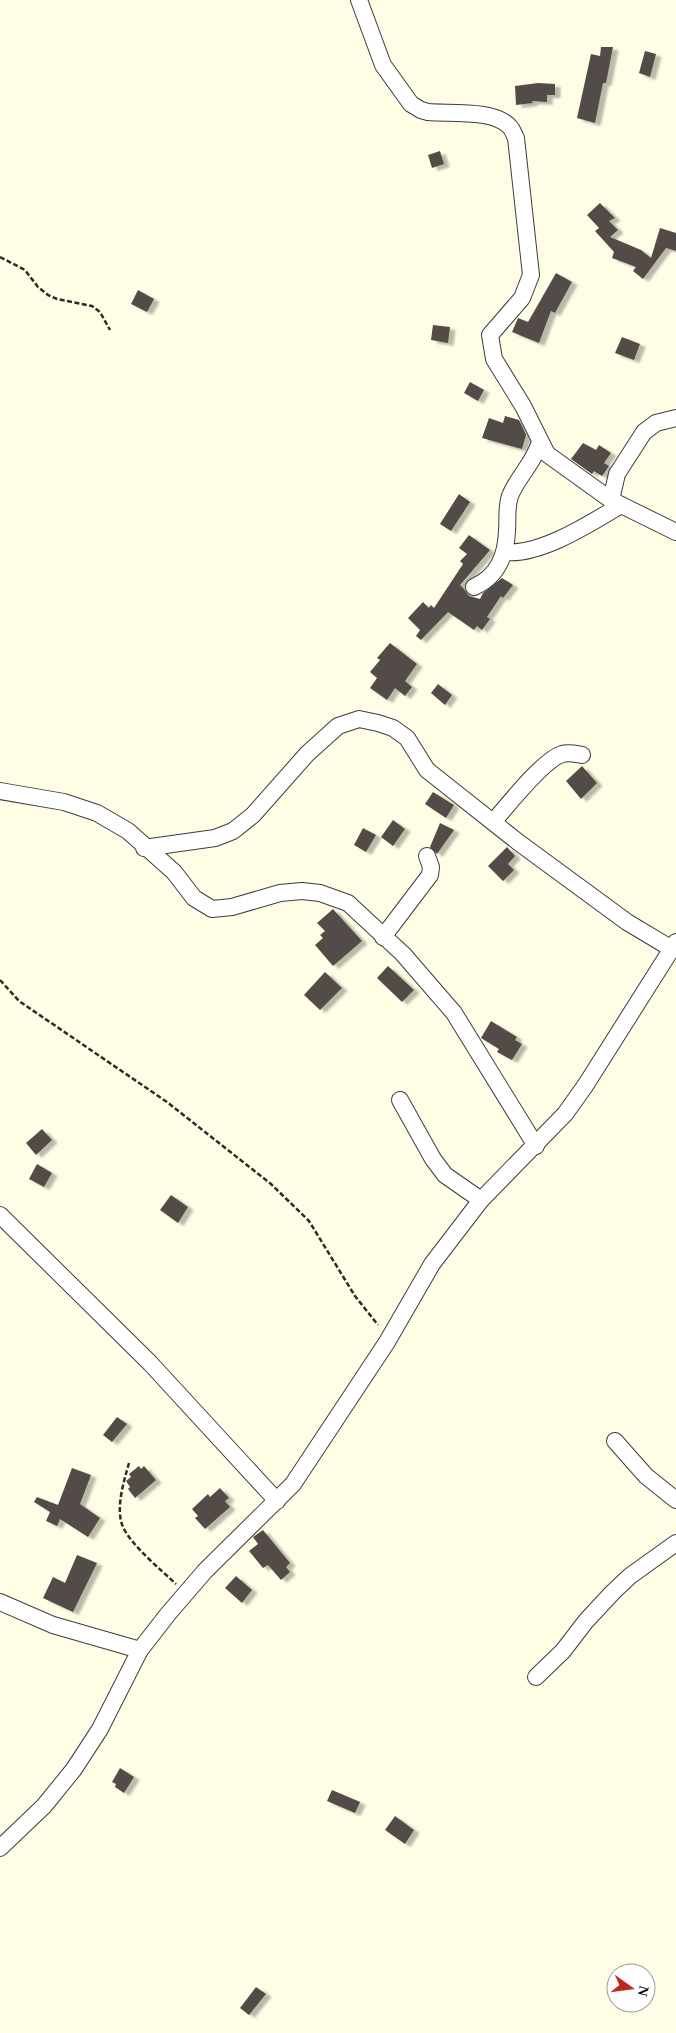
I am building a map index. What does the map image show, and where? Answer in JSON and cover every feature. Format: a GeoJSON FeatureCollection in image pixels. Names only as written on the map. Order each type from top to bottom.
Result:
{"type":"FeatureCollection","features":[{"type":"Feature","properties":{"kind":"street"},"geometry":{"type":"LineString","coordinates":[[359,0],[383,65],[411,104],[428,112],[482,114],[500,120],[510,128],[516,138],[528,231],[531,275],[522,298],[490,335],[494,359],[523,406],[547,454],[616,503],[676,532]]}},
{"type":"Feature","properties":{"kind":"street"},"geometry":{"type":"LineString","coordinates":[[616,503],[617,474],[644,432],[656,423],[676,418]]}},
{"type":"Feature","properties":{"kind":"street"},"geometry":{"type":"LineString","coordinates":[[474,587],[482,583],[500,566],[505,552],[508,530],[508,504],[511,494],[536,455],[540,442]]}},
{"type":"Feature","properties":{"kind":"street"},"geometry":{"type":"LineString","coordinates":[[505,552],[520,553],[534,550],[585,526],[616,503]]}},
{"type":"Feature","properties":{"kind":"street"},"geometry":{"type":"LineString","coordinates":[[0,1848],[44,1806],[74,1770],[100,1729],[140,1650],[185,1594],[205,1570],[293,1484],[390,1337],[432,1264],[481,1200],[536,1146],[565,1114],[585,1086],[674,945],[627,922],[518,842],[427,770],[408,738],[393,728],[359,719],[338,726],[307,754],[253,815],[233,831],[215,838],[144,848]]}},
{"type":"Feature","properties":{"kind":"street"},"geometry":{"type":"LineString","coordinates":[[494,822],[536,774],[552,760],[562,754],[572,753],[582,756]]}},
{"type":"Feature","properties":{"kind":"street"},"geometry":{"type":"LineString","coordinates":[[0,791],[64,802],[86,808],[128,832],[144,848],[174,872],[194,898],[212,909],[232,907],[280,892],[302,891],[320,893],[348,903],[403,954],[454,1013],[536,1146]]}},
{"type":"Feature","properties":{"kind":"street"},"geometry":{"type":"LineString","coordinates":[[383,937],[430,875],[432,867],[427,856]]}},
{"type":"Feature","properties":{"kind":"street"},"geometry":{"type":"LineString","coordinates":[[400,1100],[433,1159],[445,1175],[481,1200]]}},
{"type":"Feature","properties":{"kind":"street"},"geometry":{"type":"LineString","coordinates":[[0,1215],[150,1362],[277,1501]]}},
{"type":"Feature","properties":{"kind":"street"},"geometry":{"type":"LineString","coordinates":[[615,1441],[646,1476],[676,1500]]}},
{"type":"Feature","properties":{"kind":"street"},"geometry":{"type":"LineString","coordinates":[[536,1677],[562,1651],[613,1592],[630,1576],[676,1543]]}},
{"type":"Feature","properties":{"kind":"street"},"geometry":{"type":"LineString","coordinates":[[0,1602],[53,1625],[140,1650]]}},
{"type":"Feature","properties":{"kind":"path"},"geometry":{"type":"LineString","coordinates":[[0,257],[24,270],[38,287],[48,295],[57,299],[92,306],[100,312],[110,330]]}},
{"type":"Feature","properties":{"kind":"path"},"geometry":{"type":"LineString","coordinates":[[0,980],[19,1001],[167,1102],[271,1184],[309,1221],[355,1296],[376,1323],[390,1337]]}},
{"type":"Feature","properties":{"kind":"path"},"geometry":{"type":"LineString","coordinates":[[129,1463],[123,1482],[120,1507],[123,1528],[134,1542],[185,1594]]}},
{"type":"Feature","properties":{"kind":"building"},"geometry":{"type":"Polygon","coordinates":[[[601,47],[613,47],[595,123],[577,118],[591,54],[600,56],[601,47]]]}},
{"type":"Feature","properties":{"kind":"building"},"geometry":{"type":"Polygon","coordinates":[[[645,51],[656,54],[650,77],[639,73],[645,51]]]}},
{"type":"Feature","properties":{"kind":"building"},"geometry":{"type":"Polygon","coordinates":[[[538,83],[555,84],[555,95],[547,95],[547,102],[532,101],[533,103],[516,105],[515,86],[538,83]]]}},
{"type":"Feature","properties":{"kind":"building"},"geometry":{"type":"Polygon","coordinates":[[[440,151],[444,164],[432,168],[428,155],[440,151]]]}},
{"type":"Feature","properties":{"kind":"building"},"geometry":{"type":"Polygon","coordinates":[[[600,203],[615,218],[609,221],[618,230],[610,237],[641,250],[651,258],[660,228],[676,233],[676,251],[666,248],[643,279],[633,271],[636,267],[612,258],[614,252],[595,231],[599,228],[587,215],[600,203]]]}},
{"type":"Feature","properties":{"kind":"building"},"geometry":{"type":"Polygon","coordinates":[[[556,273],[572,282],[555,313],[551,311],[539,343],[512,332],[518,318],[528,322],[556,273]]]}},
{"type":"Feature","properties":{"kind":"building"},"geometry":{"type":"Polygon","coordinates":[[[138,290],[154,299],[147,312],[131,304],[138,290]]]}},
{"type":"Feature","properties":{"kind":"building"},"geometry":{"type":"Polygon","coordinates":[[[433,325],[450,327],[448,343],[431,340],[433,325]]]}},
{"type":"Feature","properties":{"kind":"building"},"geometry":{"type":"Polygon","coordinates":[[[622,337],[640,344],[634,360],[615,353],[622,337]]]}},
{"type":"Feature","properties":{"kind":"building"},"geometry":{"type":"Polygon","coordinates":[[[470,382],[484,390],[478,401],[464,393],[470,382]]]}},
{"type":"Feature","properties":{"kind":"building"},"geometry":{"type":"Polygon","coordinates":[[[505,416],[519,420],[526,435],[522,449],[482,438],[489,418],[503,423],[505,416]]]}},
{"type":"Feature","properties":{"kind":"building"},"geometry":{"type":"Polygon","coordinates":[[[583,443],[596,450],[599,445],[611,453],[604,463],[609,466],[602,476],[594,471],[592,474],[571,459],[583,443]]]}},
{"type":"Feature","properties":{"kind":"building"},"geometry":{"type":"Polygon","coordinates":[[[459,494],[470,502],[451,531],[440,524],[459,494]]]}},
{"type":"Feature","properties":{"kind":"building"},"geometry":{"type":"Polygon","coordinates":[[[469,535],[490,550],[460,585],[469,596],[480,599],[483,593],[502,578],[513,585],[503,598],[501,596],[487,617],[490,619],[482,630],[477,626],[474,630],[448,612],[421,640],[416,636],[420,630],[408,618],[423,602],[429,608],[431,605],[434,608],[463,564],[460,561],[467,554],[459,548],[469,535]]]}},
{"type":"Feature","properties":{"kind":"building"},"geometry":{"type":"Polygon","coordinates":[[[390,643],[417,664],[405,681],[412,687],[405,696],[395,688],[387,700],[370,688],[377,678],[370,672],[380,660],[377,658],[390,643]]]}},
{"type":"Feature","properties":{"kind":"building"},"geometry":{"type":"Polygon","coordinates":[[[438,684],[452,695],[445,705],[431,693],[438,684]]]}},
{"type":"Feature","properties":{"kind":"building"},"geometry":{"type":"Polygon","coordinates":[[[582,766],[597,783],[581,799],[566,781],[582,766]]]}},
{"type":"Feature","properties":{"kind":"building"},"geometry":{"type":"Polygon","coordinates":[[[433,792],[454,805],[446,818],[425,804],[433,792]]]}},
{"type":"Feature","properties":{"kind":"building"},"geometry":{"type":"Polygon","coordinates":[[[393,820],[405,829],[393,846],[381,837],[393,820]]]}},
{"type":"Feature","properties":{"kind":"building"},"geometry":{"type":"Polygon","coordinates":[[[440,823],[454,830],[437,854],[430,847],[440,823]]]}},
{"type":"Feature","properties":{"kind":"building"},"geometry":{"type":"Polygon","coordinates":[[[363,828],[376,835],[366,852],[354,845],[363,828]]]}},
{"type":"Feature","properties":{"kind":"building"},"geometry":{"type":"Polygon","coordinates":[[[507,847],[515,856],[508,864],[514,870],[503,881],[488,866],[507,847]]]}},
{"type":"Feature","properties":{"kind":"building"},"geometry":{"type":"Polygon","coordinates":[[[333,909],[362,941],[333,966],[315,945],[323,938],[320,935],[325,931],[317,923],[333,909]]]}},
{"type":"Feature","properties":{"kind":"building"},"geometry":{"type":"Polygon","coordinates":[[[388,966],[414,990],[402,1002],[377,978],[388,966]]]}},
{"type":"Feature","properties":{"kind":"building"},"geometry":{"type":"Polygon","coordinates":[[[325,972],[342,988],[320,1010],[304,995],[325,972]]]}},
{"type":"Feature","properties":{"kind":"building"},"geometry":{"type":"Polygon","coordinates":[[[491,1021],[517,1037],[515,1040],[522,1044],[512,1060],[497,1052],[499,1049],[481,1038],[491,1021]]]}},
{"type":"Feature","properties":{"kind":"building"},"geometry":{"type":"Polygon","coordinates":[[[42,1129],[52,1140],[36,1155],[26,1143],[42,1129]]]}},
{"type":"Feature","properties":{"kind":"building"},"geometry":{"type":"Polygon","coordinates":[[[37,1164],[52,1173],[44,1187],[29,1179],[37,1164]]]}},
{"type":"Feature","properties":{"kind":"building"},"geometry":{"type":"Polygon","coordinates":[[[171,1195],[188,1207],[178,1223],[160,1210],[171,1195]]]}},
{"type":"Feature","properties":{"kind":"building"},"geometry":{"type":"Polygon","coordinates":[[[117,1417],[127,1424],[112,1442],[103,1435],[117,1417]]]}},
{"type":"Feature","properties":{"kind":"building"},"geometry":{"type":"Polygon","coordinates":[[[139,1466],[141,1469],[144,1466],[156,1480],[135,1498],[128,1489],[130,1487],[126,1481],[131,1477],[129,1474],[139,1466]]]}},
{"type":"Feature","properties":{"kind":"building"},"geometry":{"type":"Polygon","coordinates":[[[72,1468],[91,1475],[80,1504],[100,1518],[88,1537],[60,1519],[57,1526],[46,1521],[50,1512],[34,1502],[37,1497],[58,1505],[72,1468]]]}},
{"type":"Feature","properties":{"kind":"building"},"geometry":{"type":"Polygon","coordinates":[[[220,1488],[229,1498],[225,1501],[230,1507],[205,1529],[195,1518],[198,1516],[192,1509],[208,1494],[210,1497],[220,1488]]]}},
{"type":"Feature","properties":{"kind":"building"},"geometry":{"type":"Polygon","coordinates":[[[263,1530],[290,1563],[286,1567],[290,1572],[281,1580],[268,1565],[263,1568],[249,1551],[258,1544],[253,1537],[263,1530]]]}},
{"type":"Feature","properties":{"kind":"building"},"geometry":{"type":"Polygon","coordinates":[[[77,1555],[97,1563],[73,1612],[43,1598],[53,1577],[65,1583],[77,1555]]]}},
{"type":"Feature","properties":{"kind":"building"},"geometry":{"type":"Polygon","coordinates":[[[236,1576],[252,1590],[242,1603],[225,1588],[236,1576]]]}},
{"type":"Feature","properties":{"kind":"building"},"geometry":{"type":"Polygon","coordinates":[[[120,1768],[134,1777],[124,1793],[115,1787],[116,1784],[112,1782],[120,1768]]]}},
{"type":"Feature","properties":{"kind":"building"},"geometry":{"type":"Polygon","coordinates":[[[332,1790],[360,1802],[355,1813],[327,1801],[332,1790]]]}},
{"type":"Feature","properties":{"kind":"building"},"geometry":{"type":"Polygon","coordinates":[[[395,1816],[414,1830],[405,1844],[385,1830],[395,1816]]]}},
{"type":"Feature","properties":{"kind":"building"},"geometry":{"type":"Polygon","coordinates":[[[256,1987],[266,1994],[249,2015],[240,2008],[256,1987]]]}}]}
